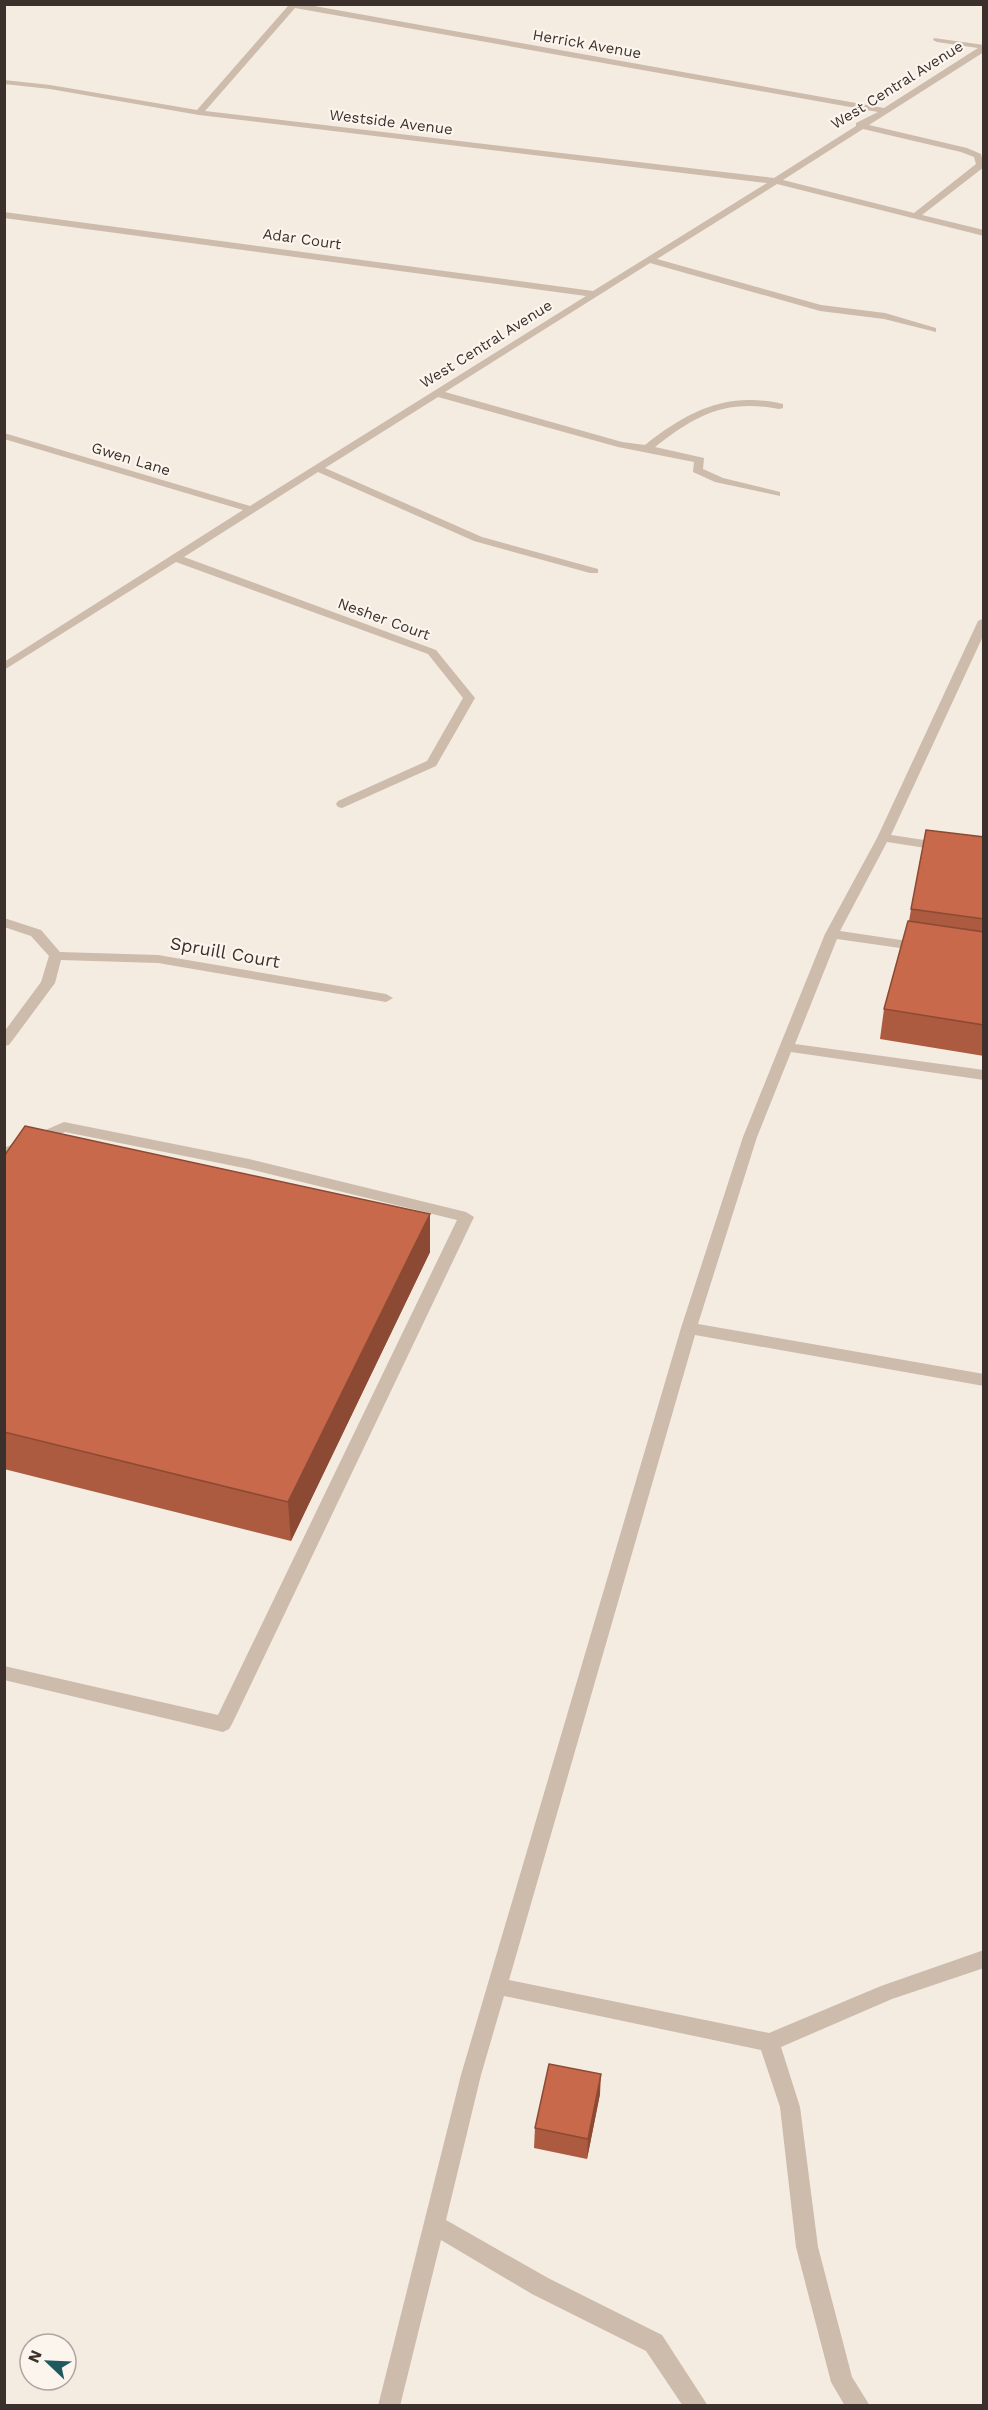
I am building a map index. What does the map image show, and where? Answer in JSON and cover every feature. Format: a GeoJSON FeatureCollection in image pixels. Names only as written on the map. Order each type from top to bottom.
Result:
{"type":"FeatureCollection","features":[{"type":"Feature","properties":{"kind":"street","name":"Herrick Avenue"},"geometry":{"type":"LineString","coordinates":[[287,4],[883,110]]}},
{"type":"Feature","properties":{"kind":"street"},"geometry":{"type":"LineString","coordinates":[[199,113],[293,5]]}},
{"type":"Feature","properties":{"kind":"street"},"geometry":{"type":"LineString","coordinates":[[937,40],[984,48]]}},
{"type":"Feature","properties":{"kind":"street","name":"West Central Avenue"},"geometry":{"type":"LineString","coordinates":[[4,667],[250,509],[776,181],[859,125],[984,48]]}},
{"type":"Feature","properties":{"kind":"street","name":"Westside Avenue"},"geometry":{"type":"LineString","coordinates":[[4,82],[50,87],[199,113],[776,181],[984,233]]}},
{"type":"Feature","properties":{"kind":"street"},"geometry":{"type":"LineString","coordinates":[[859,125],[964,150],[978,156],[981,165],[915,216]]}},
{"type":"Feature","properties":{"kind":"street","name":"Adar Court"},"geometry":{"type":"LineString","coordinates":[[4,214],[595,294]]}},
{"type":"Feature","properties":{"kind":"street"},"geometry":{"type":"LineString","coordinates":[[649,260],[820,308],[885,316],[933,330]]}},
{"type":"Feature","properties":{"kind":"street"},"geometry":{"type":"LineString","coordinates":[[436,393],[622,445],[700,460],[697,470],[719,480],[776,494]]}},
{"type":"Feature","properties":{"kind":"street"},"geometry":{"type":"LineString","coordinates":[[647,448],[662,435],[728,403],[764,403],[779,406]]}},
{"type":"Feature","properties":{"kind":"street","name":"Gwen Lane"},"geometry":{"type":"LineString","coordinates":[[4,436],[250,509]]}},
{"type":"Feature","properties":{"kind":"street"},"geometry":{"type":"LineString","coordinates":[[316,468],[357,484],[478,539],[594,571]]}},
{"type":"Feature","properties":{"kind":"street","name":"Nesher Court"},"geometry":{"type":"LineString","coordinates":[[175,558],[432,652],[469,698],[432,763],[342,804]]}},
{"type":"Feature","properties":{"kind":"street"},"geometry":{"type":"LineString","coordinates":[[389,2406],[471,2075],[689,1328],[750,1137],[832,934],[883,838],[984,621]]}},
{"type":"Feature","properties":{"kind":"street"},"geometry":{"type":"LineString","coordinates":[[883,838],[984,853]]}},
{"type":"Feature","properties":{"kind":"street"},"geometry":{"type":"LineString","coordinates":[[4,922],[36,933],[57,956],[48,983],[4,1041]]}},
{"type":"Feature","properties":{"kind":"street"},"geometry":{"type":"LineString","coordinates":[[832,934],[937,950]]}},
{"type":"Feature","properties":{"kind":"street","name":"Spruill Court"},"geometry":{"type":"LineString","coordinates":[[57,956],[158,959],[386,998]]}},
{"type":"Feature","properties":{"kind":"street"},"geometry":{"type":"LineString","coordinates":[[786,1047],[984,1075]]}},
{"type":"Feature","properties":{"kind":"street"},"geometry":{"type":"LineString","coordinates":[[4,1673],[224,1724],[466,1217],[249,1164],[64,1127],[7,1155]]}},
{"type":"Feature","properties":{"kind":"street"},"geometry":{"type":"LineString","coordinates":[[689,1328],[984,1380]]}},
{"type":"Feature","properties":{"kind":"street"},"geometry":{"type":"LineString","coordinates":[[497,1986],[769,2042],[888,1992],[984,1959]]}},
{"type":"Feature","properties":{"kind":"street"},"geometry":{"type":"LineString","coordinates":[[769,2042],[790,2107],[807,2247],[842,2382],[859,2406]]}},
{"type":"Feature","properties":{"kind":"street"},"geometry":{"type":"LineString","coordinates":[[434,2225],[540,2286],[654,2343],[697,2406]]}},
{"type":"Feature","properties":{"kind":"building"},"geometry":{"type":"Polygon","coordinates":[[[926,830],[984,837],[984,919],[911,909],[926,830]]]}},
{"type":"Feature","properties":{"kind":"building"},"geometry":{"type":"Polygon","coordinates":[[[908,921],[984,932],[984,1025],[884,1009],[908,921]]]}},
{"type":"Feature","properties":{"kind":"building"},"geometry":{"type":"Polygon","coordinates":[[[25,1126],[430,1214],[288,1502],[4,1432],[4,1156],[25,1126]]]}},
{"type":"Feature","properties":{"kind":"building"},"geometry":{"type":"Polygon","coordinates":[[[549,2064],[601,2074],[588,2139],[535,2128],[549,2064]]]}}]}
